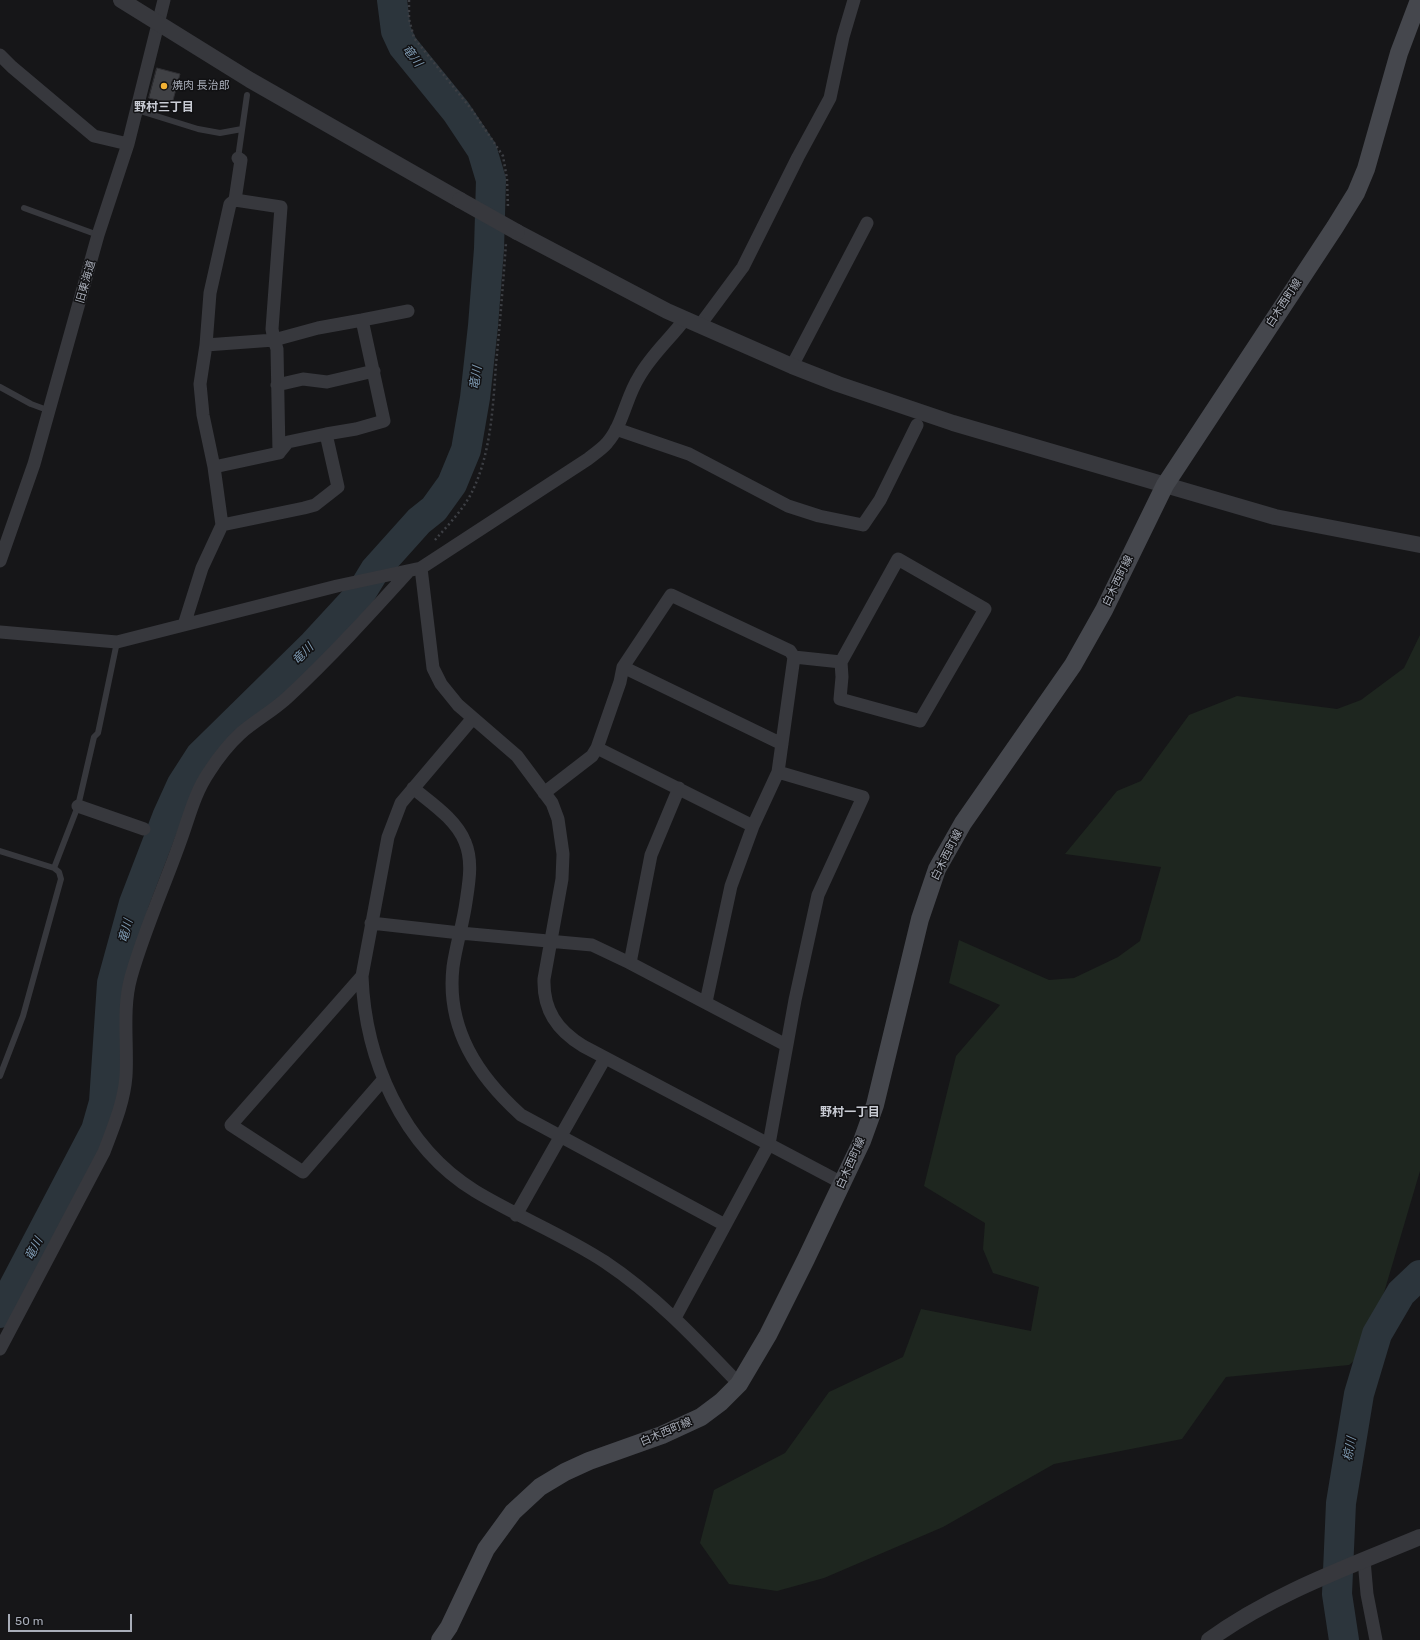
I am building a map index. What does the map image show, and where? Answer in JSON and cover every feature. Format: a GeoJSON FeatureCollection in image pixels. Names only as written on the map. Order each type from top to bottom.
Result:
{"type":"FeatureCollection","features":[{"type":"Feature","properties":{"kind":"main road","name":"白木西町線"},"geometry":{"type":"LineString","coordinates":[[440,1640],[449,1627],[486,1549],[514,1512],[540,1487],[565,1472],[588,1461],[662,1435],[701,1417],[739,1384],[768,1335],[862,1141],[875,1105],[920,919],[937,869],[963,823],[1072,665],[1104,610],[1165,485],[1356,193],[1366,169],[1399,53],[1419,0]]}},
{"type":"Feature","properties":{"kind":"street"},"geometry":{"type":"LineString","coordinates":[[120,0],[250,80],[460,200],[511,236],[685,319],[792,366],[953,423],[1275,517],[1420,545]]}},
{"type":"Feature","properties":{"kind":"street","name":"旧東海道"},"geometry":{"type":"LineString","coordinates":[[0,561],[34,464],[50,411],[98,235],[128,144],[164,0]]}},
{"type":"Feature","properties":{"kind":"street"},"geometry":{"type":"LineString","coordinates":[[700,325],[743,267],[798,157],[830,98],[843,37],[854,0]]}},
{"type":"Feature","properties":{"kind":"street"},"geometry":{"type":"LineString","coordinates":[[0,55],[12,67],[94,136],[128,144]]}},
{"type":"Feature","properties":{"kind":"street"},"geometry":{"type":"LineString","coordinates":[[184,625],[202,568],[222,525],[214,467],[203,415],[200,384],[206,345],[210,293],[230,204],[235,200],[241,160],[238,158]]}},
{"type":"Feature","properties":{"kind":"street"},"geometry":{"type":"LineString","coordinates":[[235,200],[281,207],[272,329],[277,349],[279,453]]}},
{"type":"Feature","properties":{"kind":"street"},"geometry":{"type":"LineString","coordinates":[[792,366],[867,224]]}},
{"type":"Feature","properties":{"kind":"street"},"geometry":{"type":"LineString","coordinates":[[206,345],[274,340],[318,328],[408,311]]}},
{"type":"Feature","properties":{"kind":"street"},"geometry":{"type":"LineString","coordinates":[[0,1349],[104,1152],[114,1127],[124,1093],[126,1077],[127,1002],[130,980],[140,945],[180,841],[196,794],[208,772],[241,733],[287,698],[415,569],[588,459],[607,443],[616,429],[638,378],[651,358],[669,340],[685,319]]}},
{"type":"Feature","properties":{"kind":"street"},"geometry":{"type":"LineString","coordinates":[[214,467],[279,453],[288,442],[356,429],[384,421],[362,320]]}},
{"type":"Feature","properties":{"kind":"street"},"geometry":{"type":"LineString","coordinates":[[277,385],[303,380],[327,382],[374,371]]}},
{"type":"Feature","properties":{"kind":"street"},"geometry":{"type":"LineString","coordinates":[[616,429],[689,454],[788,506],[819,516],[863,525],[880,500],[917,424]]}},
{"type":"Feature","properties":{"kind":"street"},"geometry":{"type":"LineString","coordinates":[[222,525],[315,505],[338,487],[326,434]]}},
{"type":"Feature","properties":{"kind":"street"},"geometry":{"type":"LineString","coordinates":[[898,559],[985,609],[920,721],[840,699],[842,677],[841,662],[898,559]]}},
{"type":"Feature","properties":{"kind":"street"},"geometry":{"type":"LineString","coordinates":[[0,632],[117,642],[337,586],[415,569]]}},
{"type":"Feature","properties":{"kind":"street"},"geometry":{"type":"LineString","coordinates":[[415,569],[433,668],[441,684],[473,718],[517,756],[552,803],[558,819],[563,854],[562,879],[544,979],[544,994],[548,1007],[566,1034],[604,1058],[842,1184]]}},
{"type":"Feature","properties":{"kind":"street"},"geometry":{"type":"LineString","coordinates":[[544,793],[592,756],[597,748],[623,667],[671,595],[790,651],[794,657],[778,772],[753,826],[731,886],[706,1002]]}},
{"type":"Feature","properties":{"kind":"street"},"geometry":{"type":"LineString","coordinates":[[794,657],[841,662]]}},
{"type":"Feature","properties":{"kind":"street"},"geometry":{"type":"LineString","coordinates":[[623,667],[782,744]]}},
{"type":"Feature","properties":{"kind":"street"},"geometry":{"type":"LineString","coordinates":[[473,718],[401,803],[388,837],[362,976],[363,998],[367,1021],[383,1080],[410,1128],[438,1162],[474,1190],[516,1215],[585,1249],[634,1282],[675,1318],[739,1384]]}},
{"type":"Feature","properties":{"kind":"street"},"geometry":{"type":"LineString","coordinates":[[597,748],[753,826]]}},
{"type":"Feature","properties":{"kind":"street"},"geometry":{"type":"LineString","coordinates":[[675,1318],[768,1144],[807,938],[818,895],[863,797],[778,772]]}},
{"type":"Feature","properties":{"kind":"street"},"geometry":{"type":"LineString","coordinates":[[413,788],[447,817],[460,832],[466,842],[470,869],[453,968],[453,989],[457,1022],[463,1040],[479,1070],[502,1098],[521,1115],[559,1137],[725,1225]]}},
{"type":"Feature","properties":{"kind":"street"},"geometry":{"type":"LineString","coordinates":[[630,963],[651,855],[679,788]]}},
{"type":"Feature","properties":{"kind":"street"},"geometry":{"type":"LineString","coordinates":[[78,806],[144,829]]}},
{"type":"Feature","properties":{"kind":"street"},"geometry":{"type":"LineString","coordinates":[[371,923],[460,934],[473,933],[550,942],[592,945],[706,1002],[786,1045]]}},
{"type":"Feature","properties":{"kind":"street"},"geometry":{"type":"LineString","coordinates":[[362,976],[231,1125],[303,1172],[383,1080]]}},
{"type":"Feature","properties":{"kind":"street"},"geometry":{"type":"LineString","coordinates":[[516,1215],[604,1058]]}},
{"type":"Feature","properties":{"kind":"street"},"geometry":{"type":"LineString","coordinates":[[1209,1640],[1231,1624],[1257,1609],[1312,1583],[1420,1536]]}},
{"type":"Feature","properties":{"kind":"street"},"geometry":{"type":"LineString","coordinates":[[1360,1562],[1376,1640]]}},
{"type":"Feature","properties":{"kind":"lane"},"geometry":{"type":"LineString","coordinates":[[238,158],[247,95]]}},
{"type":"Feature","properties":{"kind":"lane"},"geometry":{"type":"LineString","coordinates":[[137,110],[198,129],[220,133],[242,129]]}},
{"type":"Feature","properties":{"kind":"lane"},"geometry":{"type":"LineString","coordinates":[[24,208],[98,235]]}},
{"type":"Feature","properties":{"kind":"lane"},"geometry":{"type":"LineString","coordinates":[[0,387],[31,404],[50,411]]}},
{"type":"Feature","properties":{"kind":"lane"},"geometry":{"type":"LineString","coordinates":[[54,868],[78,806],[94,736],[98,733],[117,642]]}},
{"type":"Feature","properties":{"kind":"lane"},"geometry":{"type":"LineString","coordinates":[[0,851],[54,868],[58,872],[61,879],[23,1016],[0,1076]]}},
{"type":"Feature","properties":{"kind":"path"},"geometry":{"type":"LineString","coordinates":[[409,0],[409,20],[414,38],[472,110],[503,156],[507,179],[508,210]]}},
{"type":"Feature","properties":{"kind":"path"},"geometry":{"type":"LineString","coordinates":[[430,546],[460,510],[471,493],[481,470],[493,404],[511,236]]}},
{"type":"Feature","properties":{"kind":"shaded area"},"geometry":{"type":"Polygon","coordinates":[[[1420,635],[1420,1171],[1367,1350],[1349,1365],[1226,1377],[1182,1439],[1054,1464],[943,1527],[824,1578],[777,1591],[729,1584],[700,1543],[714,1490],[785,1453],[829,1392],[903,1357],[921,1309],[1031,1331],[1039,1287],[993,1273],[983,1249],[985,1223],[924,1186],[956,1056],[1000,1005],[949,983],[959,940],[1049,980],[1074,978],[1118,957],[1140,941],[1161,867],[1065,854],[1117,791],[1141,781],[1189,715],[1237,696],[1337,709],[1361,700],[1404,668],[1420,635]]]}},
{"type":"Feature","properties":{"kind":"building","name":"焼肉 長治郎"},"geometry":{"type":"Polygon","coordinates":[[[157,68],[180,74],[172,104],[149,98],[157,68]]]}},
{"type":"Feature","properties":{"kind":"waterway","name":"竜川"},"geometry":{"type":"LineString","coordinates":[[0,1313],[96,1130],[104,1102],[112,983],[134,903],[167,817],[182,784],[200,756],[313,645],[361,593],[375,570],[419,521],[434,509],[452,484],[466,450],[475,398],[483,326],[489,249],[491,180],[482,150],[456,111],[403,46],[396,31],[392,0]]}},
{"type":"Feature","properties":{"kind":"waterway","name":"椋川"},"geometry":{"type":"LineString","coordinates":[[1344,1640],[1337,1594],[1341,1503],[1359,1394],[1377,1334],[1401,1293],[1420,1275]]}},
{"type":"Feature","properties":{"kind":"place","name":"焼肉 長治郎"},"geometry":{"type":"Point","coordinates":[164,86]}},
{"type":"Feature","properties":{"kind":"district","name":"野村三丁目"},"geometry":{"type":"Point","coordinates":[164,108]}},
{"type":"Feature","properties":{"kind":"district","name":"野村一丁目"},"geometry":{"type":"Point","coordinates":[850,1113]}}]}
